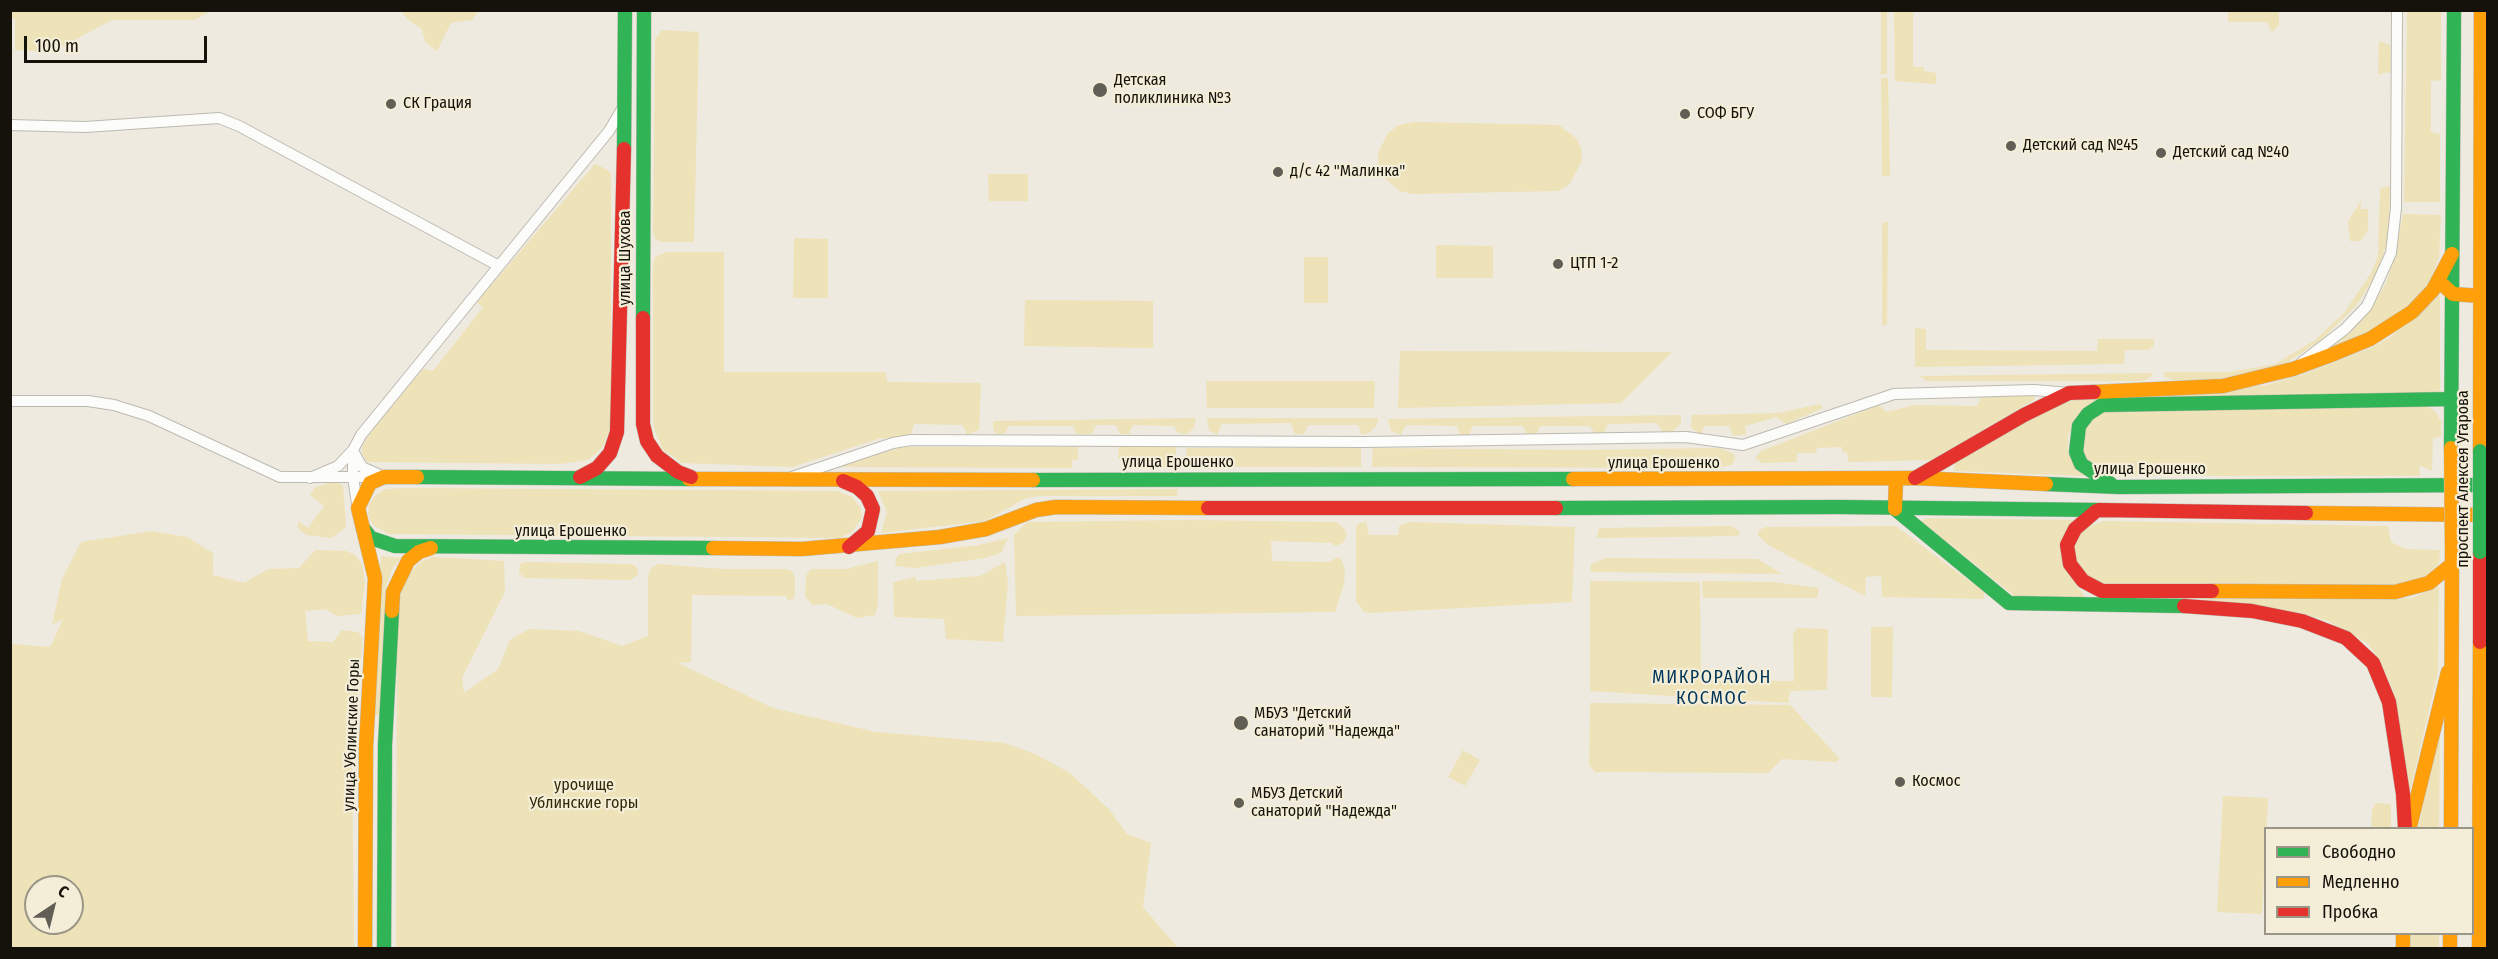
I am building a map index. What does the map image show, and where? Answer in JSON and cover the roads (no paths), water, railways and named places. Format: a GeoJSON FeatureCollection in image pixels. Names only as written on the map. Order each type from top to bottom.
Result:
{"type":"FeatureCollection","features":[{"type":"Feature","properties":{"kind":"main road","name":"улица Шухова"},"geometry":{"type":"LineString","coordinates":[[580,477],[597,468],[610,453],[617,432],[619,312],[622,288],[624,10]]}},
{"type":"Feature","properties":{"kind":"main road","name":"улица Шухова"},"geometry":{"type":"LineString","coordinates":[[644,10],[643,424],[647,441],[657,456],[678,472],[697,479]]}},
{"type":"Feature","properties":{"kind":"main road","name":"проспект Алексея Угарова"},"geometry":{"type":"LineString","coordinates":[[2451,827],[2454,10]]}},
{"type":"Feature","properties":{"kind":"main road","name":"проспект Алексея Угарова"},"geometry":{"type":"LineString","coordinates":[[2479,948],[2484,602],[2480,552],[2481,10]]}},
{"type":"Feature","properties":{"kind":"main road"},"geometry":{"type":"LineString","coordinates":[[1915,478],[2024,415],[2069,393],[2223,386],[2293,369],[2370,339],[2393,326],[2433,290],[2453,251]]}},
{"type":"Feature","properties":{"kind":"main road"},"geometry":{"type":"LineString","coordinates":[[2433,290],[2444,286],[2453,294],[2481,296]]}},
{"type":"Feature","properties":{"kind":"main road"},"geometry":{"type":"LineString","coordinates":[[2119,487],[2091,473],[2081,464],[2076,452],[2079,426],[2088,414],[2102,405],[2453,399]]}},
{"type":"Feature","properties":{"kind":"main road","name":"улица Ерошенко"},"geometry":{"type":"LineString","coordinates":[[384,477],[783,480],[1915,478],[2119,487],[2487,485]]}},
{"type":"Feature","properties":{"kind":"main road"},"geometry":{"type":"LineString","coordinates":[[362,525],[358,508],[362,495],[370,483],[384,477]]}},
{"type":"Feature","properties":{"kind":"main road"},"geometry":{"type":"LineString","coordinates":[[1896,479],[1895,509],[2009,603],[2198,606],[2252,611],[2302,621],[2346,638],[2373,663],[2389,702],[2407,827]]}},
{"type":"Feature","properties":{"kind":"main road"},"geometry":{"type":"LineString","coordinates":[[841,480],[857,487],[867,496],[873,509],[868,531],[849,547]]}},
{"type":"Feature","properties":{"kind":"main road","name":"улица Ерошенко"},"geometry":{"type":"LineString","coordinates":[[362,525],[371,538],[382,543],[434,547],[731,549],[849,547],[940,537],[986,529],[1036,510],[1056,507],[1348,509],[1839,507],[2487,515]]}},
{"type":"Feature","properties":{"kind":"main road"},"geometry":{"type":"LineString","coordinates":[[2096,511],[2075,529],[2067,545],[2070,564],[2091,587],[2102,591],[2395,592],[2429,583],[2451,559]]}},
{"type":"Feature","properties":{"kind":"main road","name":"улица Ублинские Горы"},"geometry":{"type":"LineString","coordinates":[[362,525],[375,578],[366,747],[366,948]]}},
{"type":"Feature","properties":{"kind":"main road","name":"улица Ублинские Горы"},"geometry":{"type":"LineString","coordinates":[[384,948],[385,746],[393,592],[408,561],[419,552],[434,547]]}},
{"type":"Feature","properties":{"kind":"main road"},"geometry":{"type":"LineString","coordinates":[[2407,827],[2452,657]]}},
{"type":"Feature","properties":{"kind":"street"},"geometry":{"type":"LineString","coordinates":[[2293,369],[2345,329],[2367,306],[2391,253],[2396,208],[2397,10]]}},
{"type":"Feature","properties":{"kind":"street"},"geometry":{"type":"LineString","coordinates":[[310,478],[338,466],[353,450],[361,435],[609,131],[622,110]]}},
{"type":"Feature","properties":{"kind":"street"},"geometry":{"type":"LineString","coordinates":[[10,125],[85,127],[219,118],[239,126],[499,266]]}},
{"type":"Feature","properties":{"kind":"street","name":"улица Ерошенко"},"geometry":{"type":"LineString","coordinates":[[783,480],[893,443],[911,441],[1365,442],[1686,437],[1743,445],[1894,394],[2001,391],[2069,393]]}},
{"type":"Feature","properties":{"kind":"street","name":"улица Ерошенко"},"geometry":{"type":"LineString","coordinates":[[10,401],[88,401],[114,405],[149,416],[280,477],[384,477]]}},
{"type":"Feature","properties":{"kind":"street"},"geometry":{"type":"LineString","coordinates":[[353,450],[362,467],[384,477]]}},
{"type":"Feature","properties":{"kind":"street"},"geometry":{"type":"LineString","coordinates":[[353,450],[353,477],[358,508]]}},
{"type":"Feature","properties":{"kind":"place","name":"Детская поликлиника №3"},"geometry":{"type":"Point","coordinates":[1100,90]}},
{"type":"Feature","properties":{"kind":"place","name":"СК Грация"},"geometry":{"type":"Point","coordinates":[391,104]}},
{"type":"Feature","properties":{"kind":"place","name":"СОФ БГУ"},"geometry":{"type":"Point","coordinates":[1685,114]}},
{"type":"Feature","properties":{"kind":"place","name":"Детский сад №45"},"geometry":{"type":"Point","coordinates":[2011,146]}},
{"type":"Feature","properties":{"kind":"place","name":"Детский сад №40"},"geometry":{"type":"Point","coordinates":[2161,153]}},
{"type":"Feature","properties":{"kind":"place","name":"д/с 42 \"Малинка\""},"geometry":{"type":"Point","coordinates":[1278,172]}},
{"type":"Feature","properties":{"kind":"place","name":"ЦТП 1-2"},"geometry":{"type":"Point","coordinates":[1558,264]}},
{"type":"Feature","properties":{"kind":"place","name":"МБУЗ \"Детский санаторий \"Надежда\""},"geometry":{"type":"Point","coordinates":[1241,723]}},
{"type":"Feature","properties":{"kind":"place","name":"Космос"},"geometry":{"type":"Point","coordinates":[1900,782]}},
{"type":"Feature","properties":{"kind":"place","name":"МБУЗ Детский санаторий \"Надежда\""},"geometry":{"type":"Point","coordinates":[1239,803]}},
{"type":"Feature","properties":{"kind":"district","name":"МИКРОРАЙОН КОСМОС"},"geometry":{"type":"Point","coordinates":[1712,688]}},
{"type":"Feature","properties":{"kind":"park label","name":"урочище Ублинские горы"},"geometry":{"type":"Point","coordinates":[584,795]}}]}
